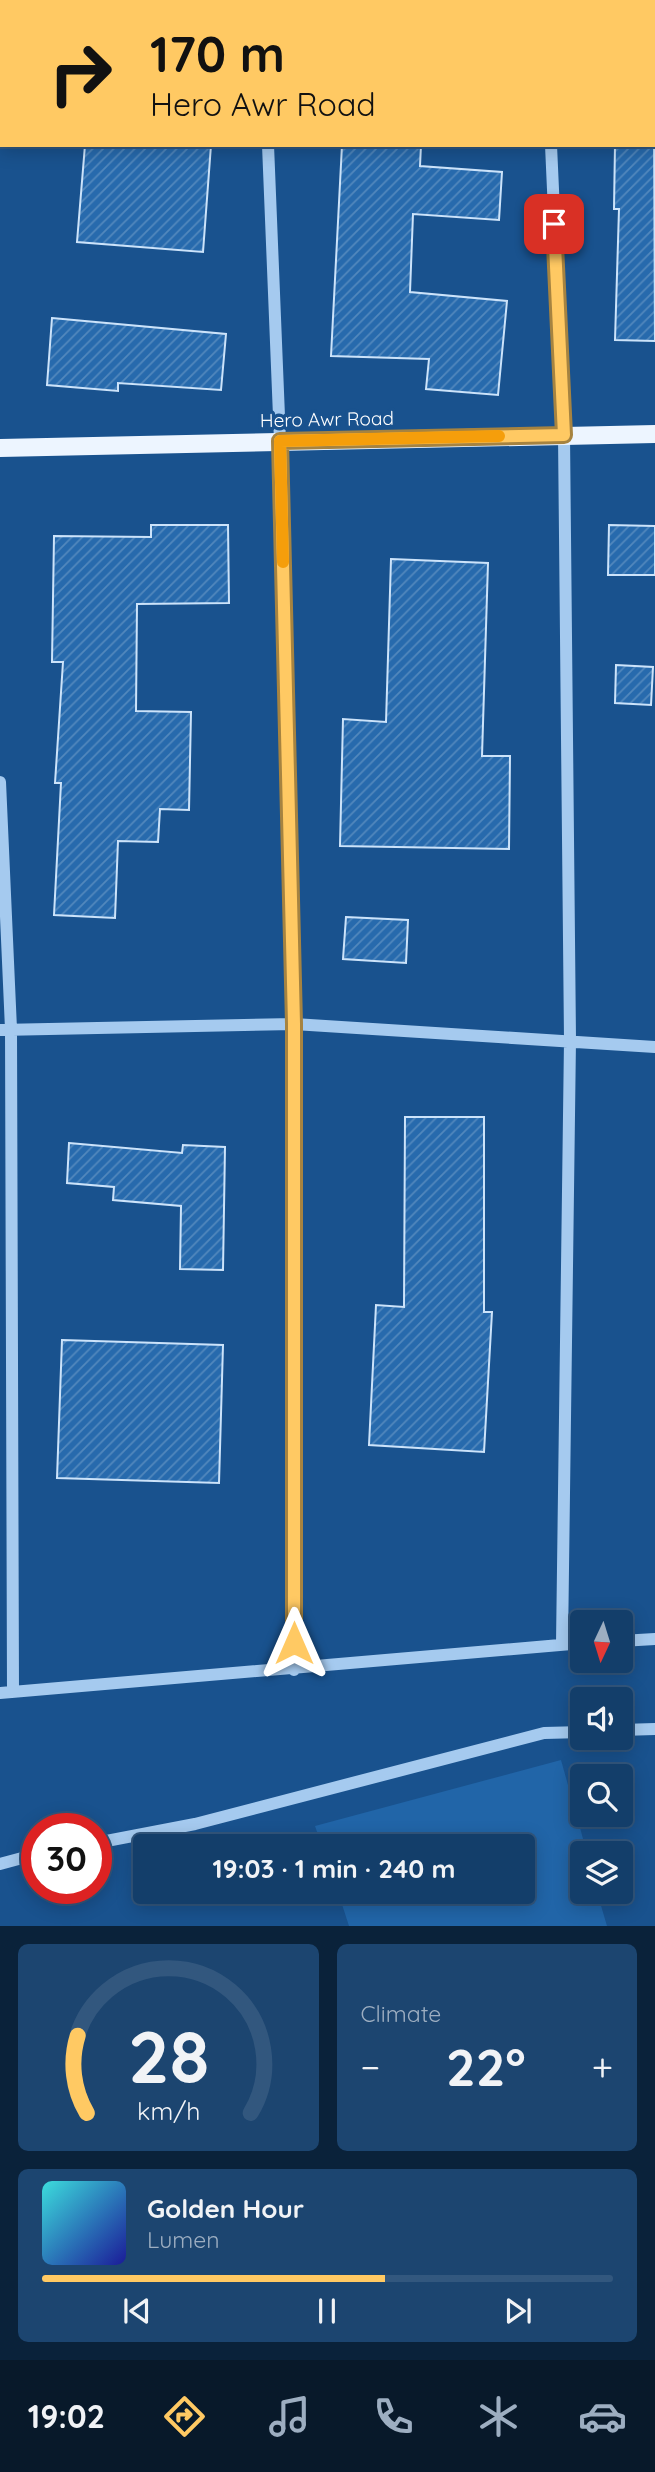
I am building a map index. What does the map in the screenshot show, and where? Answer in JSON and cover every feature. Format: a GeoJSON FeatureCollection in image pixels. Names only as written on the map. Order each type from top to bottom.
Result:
{"type":"FeatureCollection","features":[{"type":"Feature","properties":{"kind":"main road","name":"Hero Awr Road"},"geometry":{"type":"LineString","coordinates":[[0,447],[655,434]]}},
{"type":"Feature","properties":{"kind":"street"},"geometry":{"type":"LineString","coordinates":[[268,147],[280,441],[294,1024],[294,1670]]}},
{"type":"Feature","properties":{"kind":"street"},"geometry":{"type":"LineString","coordinates":[[551,147],[564,435],[570,1040],[562,1644]]}},
{"type":"Feature","properties":{"kind":"street"},"geometry":{"type":"LineString","coordinates":[[0,782],[6,1029],[7,1693],[294,1670],[570,1644]]}},
{"type":"Feature","properties":{"kind":"street"},"geometry":{"type":"LineString","coordinates":[[6,1029],[294,1024],[655,1047]]}},
{"type":"Feature","properties":{"kind":"street"},"geometry":{"type":"LineString","coordinates":[[634,1640],[655,1639]]}},
{"type":"Feature","properties":{"kind":"street"},"geometry":{"type":"LineString","coordinates":[[633,1729],[655,1728]]}},
{"type":"Feature","properties":{"kind":"street"},"geometry":{"type":"LineString","coordinates":[[112,1840],[195,1824],[544,1733],[570,1732]]}},
{"type":"Feature","properties":{"kind":"street"},"geometry":{"type":"LineString","coordinates":[[0,1864],[21,1858]]}},
{"type":"Feature","properties":{"kind":"shaded area"},"geometry":{"type":"Polygon","coordinates":[[[561,1760],[570,1792],[570,1827],[580,1827],[584,1841],[570,1841],[570,1904],[601,1904],[607,1926],[349,1926],[342,1904],[535,1904],[535,1834],[318,1834],[315,1826],[561,1760]]]}},
{"type":"Feature","properties":{"kind":"building"},"geometry":{"type":"Polygon","coordinates":[[[85,147],[211,147],[203,252],[77,242],[85,147]]]}},
{"type":"Feature","properties":{"kind":"building"},"geometry":{"type":"Polygon","coordinates":[[[342,147],[421,147],[420,166],[502,172],[499,220],[413,214],[410,292],[507,301],[498,395],[426,389],[429,359],[331,356],[342,147]]]}},
{"type":"Feature","properties":{"kind":"building"},"geometry":{"type":"Polygon","coordinates":[[[615,147],[654,147],[655,341],[615,340],[619,209],[614,209],[615,147]]]}},
{"type":"Feature","properties":{"kind":"building"},"geometry":{"type":"Polygon","coordinates":[[[52,318],[226,334],[221,390],[118,383],[118,391],[47,385],[52,318]]]}},
{"type":"Feature","properties":{"kind":"building"},"geometry":{"type":"Polygon","coordinates":[[[151,525],[228,525],[229,603],[137,604],[136,711],[191,712],[189,810],[160,809],[158,842],[118,841],[115,918],[54,915],[61,783],[55,783],[63,662],[52,662],[54,536],[151,537],[151,525]]]}},
{"type":"Feature","properties":{"kind":"building"},"geometry":{"type":"Polygon","coordinates":[[[609,525],[655,526],[655,575],[608,575],[609,525]]]}},
{"type":"Feature","properties":{"kind":"building"},"geometry":{"type":"Polygon","coordinates":[[[391,559],[488,563],[482,756],[510,756],[509,849],[340,846],[343,719],[386,722],[391,559]]]}},
{"type":"Feature","properties":{"kind":"building"},"geometry":{"type":"Polygon","coordinates":[[[616,665],[653,667],[651,705],[615,703],[616,665]]]}},
{"type":"Feature","properties":{"kind":"building"},"geometry":{"type":"Polygon","coordinates":[[[346,917],[408,920],[406,963],[343,959],[346,917]]]}},
{"type":"Feature","properties":{"kind":"building"},"geometry":{"type":"Polygon","coordinates":[[[405,1117],[484,1117],[484,1312],[492,1312],[484,1452],[369,1445],[376,1305],[404,1307],[405,1117]]]}},
{"type":"Feature","properties":{"kind":"building"},"geometry":{"type":"Polygon","coordinates":[[[69,1143],[182,1153],[183,1145],[225,1147],[223,1270],[180,1269],[181,1206],[113,1200],[114,1187],[67,1183],[69,1143]]]}},
{"type":"Feature","properties":{"kind":"building"},"geometry":{"type":"Polygon","coordinates":[[[62,1340],[223,1345],[219,1483],[57,1478],[62,1340]]]}},
{"type":"Feature","properties":{"kind":"slow traffic"},"geometry":{"type":"LineString","coordinates":[[283,562],[280,441],[499,436]]}},
{"type":"Feature","properties":{"kind":"route"},"geometry":{"type":"LineString","coordinates":[[294,1643],[294,1024],[280,441],[564,435],[554,224]]}}]}
